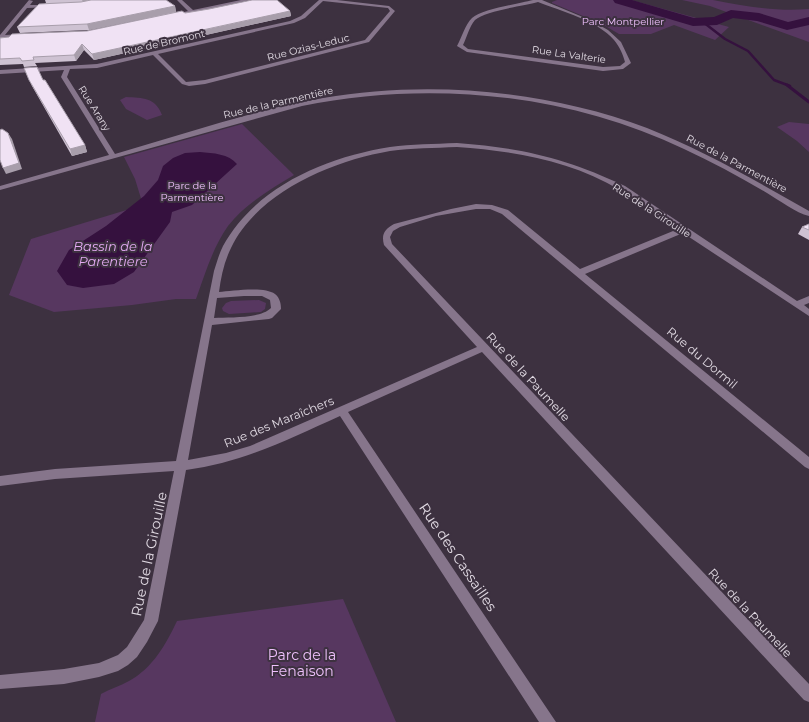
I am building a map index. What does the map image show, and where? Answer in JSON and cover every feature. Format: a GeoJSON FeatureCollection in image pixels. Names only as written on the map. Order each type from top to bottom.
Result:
{"type":"FeatureCollection","features":[{"type":"Feature","properties":{"kind":"street"},"geometry":{"type":"LineString","coordinates":[[0,37],[33,0]]}},
{"type":"Feature","properties":{"kind":"street"},"geometry":{"type":"LineString","coordinates":[[179,0],[192,12]]}},
{"type":"Feature","properties":{"kind":"street"},"geometry":{"type":"LineString","coordinates":[[178,15],[248,0]]}},
{"type":"Feature","properties":{"kind":"street","name":"Rue de Bromont"},"geometry":{"type":"LineString","coordinates":[[0,72],[97,66],[154,54],[298,20],[323,0]]}},
{"type":"Feature","properties":{"kind":"street","name":"Rue Ozias-Leduc"},"geometry":{"type":"LineString","coordinates":[[154,54],[184,82],[189,84],[205,82],[367,41],[393,11],[389,7],[323,0]]}},
{"type":"Feature","properties":{"kind":"street","name":"Rue La Valterie"},"geometry":{"type":"LineString","coordinates":[[538,0],[593,24],[614,36],[620,43],[626,56],[628,63],[626,66],[621,68],[603,69],[462,49],[460,46],[473,19],[538,0]]}},
{"type":"Feature","properties":{"kind":"street"},"geometry":{"type":"LineString","coordinates":[[27,6],[59,6]]}},
{"type":"Feature","properties":{"kind":"street"},"geometry":{"type":"LineString","coordinates":[[0,37],[29,36]]}},
{"type":"Feature","properties":{"kind":"street","name":"Rue Arany"},"geometry":{"type":"LineString","coordinates":[[67,69],[64,77],[113,156]]}},
{"type":"Feature","properties":{"kind":"street","name":"Rue de la Parmentière"},"geometry":{"type":"LineString","coordinates":[[0,188],[261,114],[334,99],[413,92],[477,94],[524,99],[567,107],[602,115],[641,128],[681,144],[718,162],[809,214]]}},
{"type":"Feature","properties":{"kind":"street","name":"Rue de la Girouille"},"geometry":{"type":"LineString","coordinates":[[0,682],[99,672],[122,661],[140,642],[151,621],[182,465],[213,295],[218,271],[228,243],[243,222],[260,206],[281,190],[325,167],[353,157],[387,150],[449,145],[490,147],[524,152],[555,160],[590,173],[622,188],[809,313]]}},
{"type":"Feature","properties":{"kind":"street","name":"Rue de la Paumelle"},"geometry":{"type":"LineString","coordinates":[[579,273],[505,212],[496,208],[484,206],[463,208],[432,215],[391,229],[386,237],[388,245],[483,348],[809,695]]}},
{"type":"Feature","properties":{"kind":"street"},"geometry":{"type":"LineString","coordinates":[[579,273],[683,230]]}},
{"type":"Feature","properties":{"kind":"street","name":"Rue du Dormil"},"geometry":{"type":"LineString","coordinates":[[579,273],[809,464]]}},
{"type":"Feature","properties":{"kind":"street"},"geometry":{"type":"LineString","coordinates":[[208,322],[269,316],[276,309],[276,302],[272,296],[260,293],[213,295]]}},
{"type":"Feature","properties":{"kind":"street"},"geometry":{"type":"LineString","coordinates":[[797,305],[809,299]]}},
{"type":"Feature","properties":{"kind":"street","name":"Rue des Maraîchers"},"geometry":{"type":"LineString","coordinates":[[0,481],[26,476],[182,465],[223,459],[254,449],[483,348]]}},
{"type":"Feature","properties":{"kind":"street","name":"Rue des Cassailles"},"geometry":{"type":"LineString","coordinates":[[342,411],[548,722]]}},
{"type":"Feature","properties":{"kind":"green space","name":"Parc Montpellier"},"geometry":{"type":"Polygon","coordinates":[[[557,0],[631,0],[729,27],[715,40],[674,25],[651,34],[619,34],[602,24],[552,3],[557,0]]]}},
{"type":"Feature","properties":{"kind":"green space"},"geometry":{"type":"Polygon","coordinates":[[[682,0],[713,0],[785,10],[809,9],[809,42],[710,6],[682,0]]]}},
{"type":"Feature","properties":{"kind":"green space"},"geometry":{"type":"Polygon","coordinates":[[[126,97],[143,98],[152,102],[156,105],[162,115],[147,120],[126,109],[120,100],[126,97]]]}},
{"type":"Feature","properties":{"kind":"green space"},"geometry":{"type":"Polygon","coordinates":[[[789,122],[809,124],[809,152],[797,141],[777,127],[789,122]]]}},
{"type":"Feature","properties":{"kind":"green space","name":"Parc de la Parmentière"},"geometry":{"type":"Polygon","coordinates":[[[242,124],[294,175],[267,191],[250,204],[228,226],[206,270],[196,299],[176,299],[132,305],[54,312],[9,295],[31,239],[143,205],[135,179],[124,157],[242,124]]]}},
{"type":"Feature","properties":{"kind":"green space"},"geometry":{"type":"Polygon","coordinates":[[[259,300],[266,303],[265,309],[261,312],[229,314],[223,311],[222,308],[226,303],[231,301],[259,300]]]}},
{"type":"Feature","properties":{"kind":"green space","name":"Parc de la Fenaison"},"geometry":{"type":"Polygon","coordinates":[[[343,599],[396,722],[95,722],[101,694],[138,676],[158,655],[177,621],[343,599]]]}},
{"type":"Feature","properties":{"kind":"water","name":"Bassin de la Parentiere"},"geometry":{"type":"Polygon","coordinates":[[[200,152],[225,156],[237,164],[192,205],[172,212],[170,222],[134,272],[114,284],[83,288],[67,285],[57,271],[69,250],[106,226],[144,196],[158,180],[163,166],[173,158],[185,153],[200,152]]]}},
{"type":"Feature","properties":{"kind":"building"},"geometry":{"type":"Polygon","coordinates":[[[91,0],[166,0],[175,6],[87,24],[17,27],[39,4],[81,2],[91,0]]]}},
{"type":"Feature","properties":{"kind":"building"},"geometry":{"type":"Polygon","coordinates":[[[252,0],[277,0],[290,11],[92,54],[82,44],[74,55],[33,57],[34,60],[22,61],[20,58],[0,59],[0,38],[9,37],[12,34],[87,31],[182,11],[185,13],[252,0]]]}},
{"type":"Feature","properties":{"kind":"building"},"geometry":{"type":"Polygon","coordinates":[[[37,67],[43,80],[45,80],[85,145],[70,149],[29,80],[24,68],[37,67]]]}},
{"type":"Feature","properties":{"kind":"building"},"geometry":{"type":"Polygon","coordinates":[[[2,129],[8,133],[19,163],[3,168],[0,160],[0,130],[2,129]]]}},
{"type":"Feature","properties":{"kind":"building"},"geometry":{"type":"Polygon","coordinates":[[[809,224],[809,230],[802,227],[809,224]]]}},
{"type":"Feature","properties":{"kind":"waterway"},"geometry":{"type":"LineString","coordinates":[[619,0],[693,22],[717,21],[731,14],[759,17],[787,26],[809,21]]}},
{"type":"Feature","properties":{"kind":"waterway"},"geometry":{"type":"LineString","coordinates":[[703,22],[725,39],[748,51],[774,80],[790,86]]}},
{"type":"Feature","properties":{"kind":"waterway"},"geometry":{"type":"LineString","coordinates":[[787,85],[809,102]]}}]}
